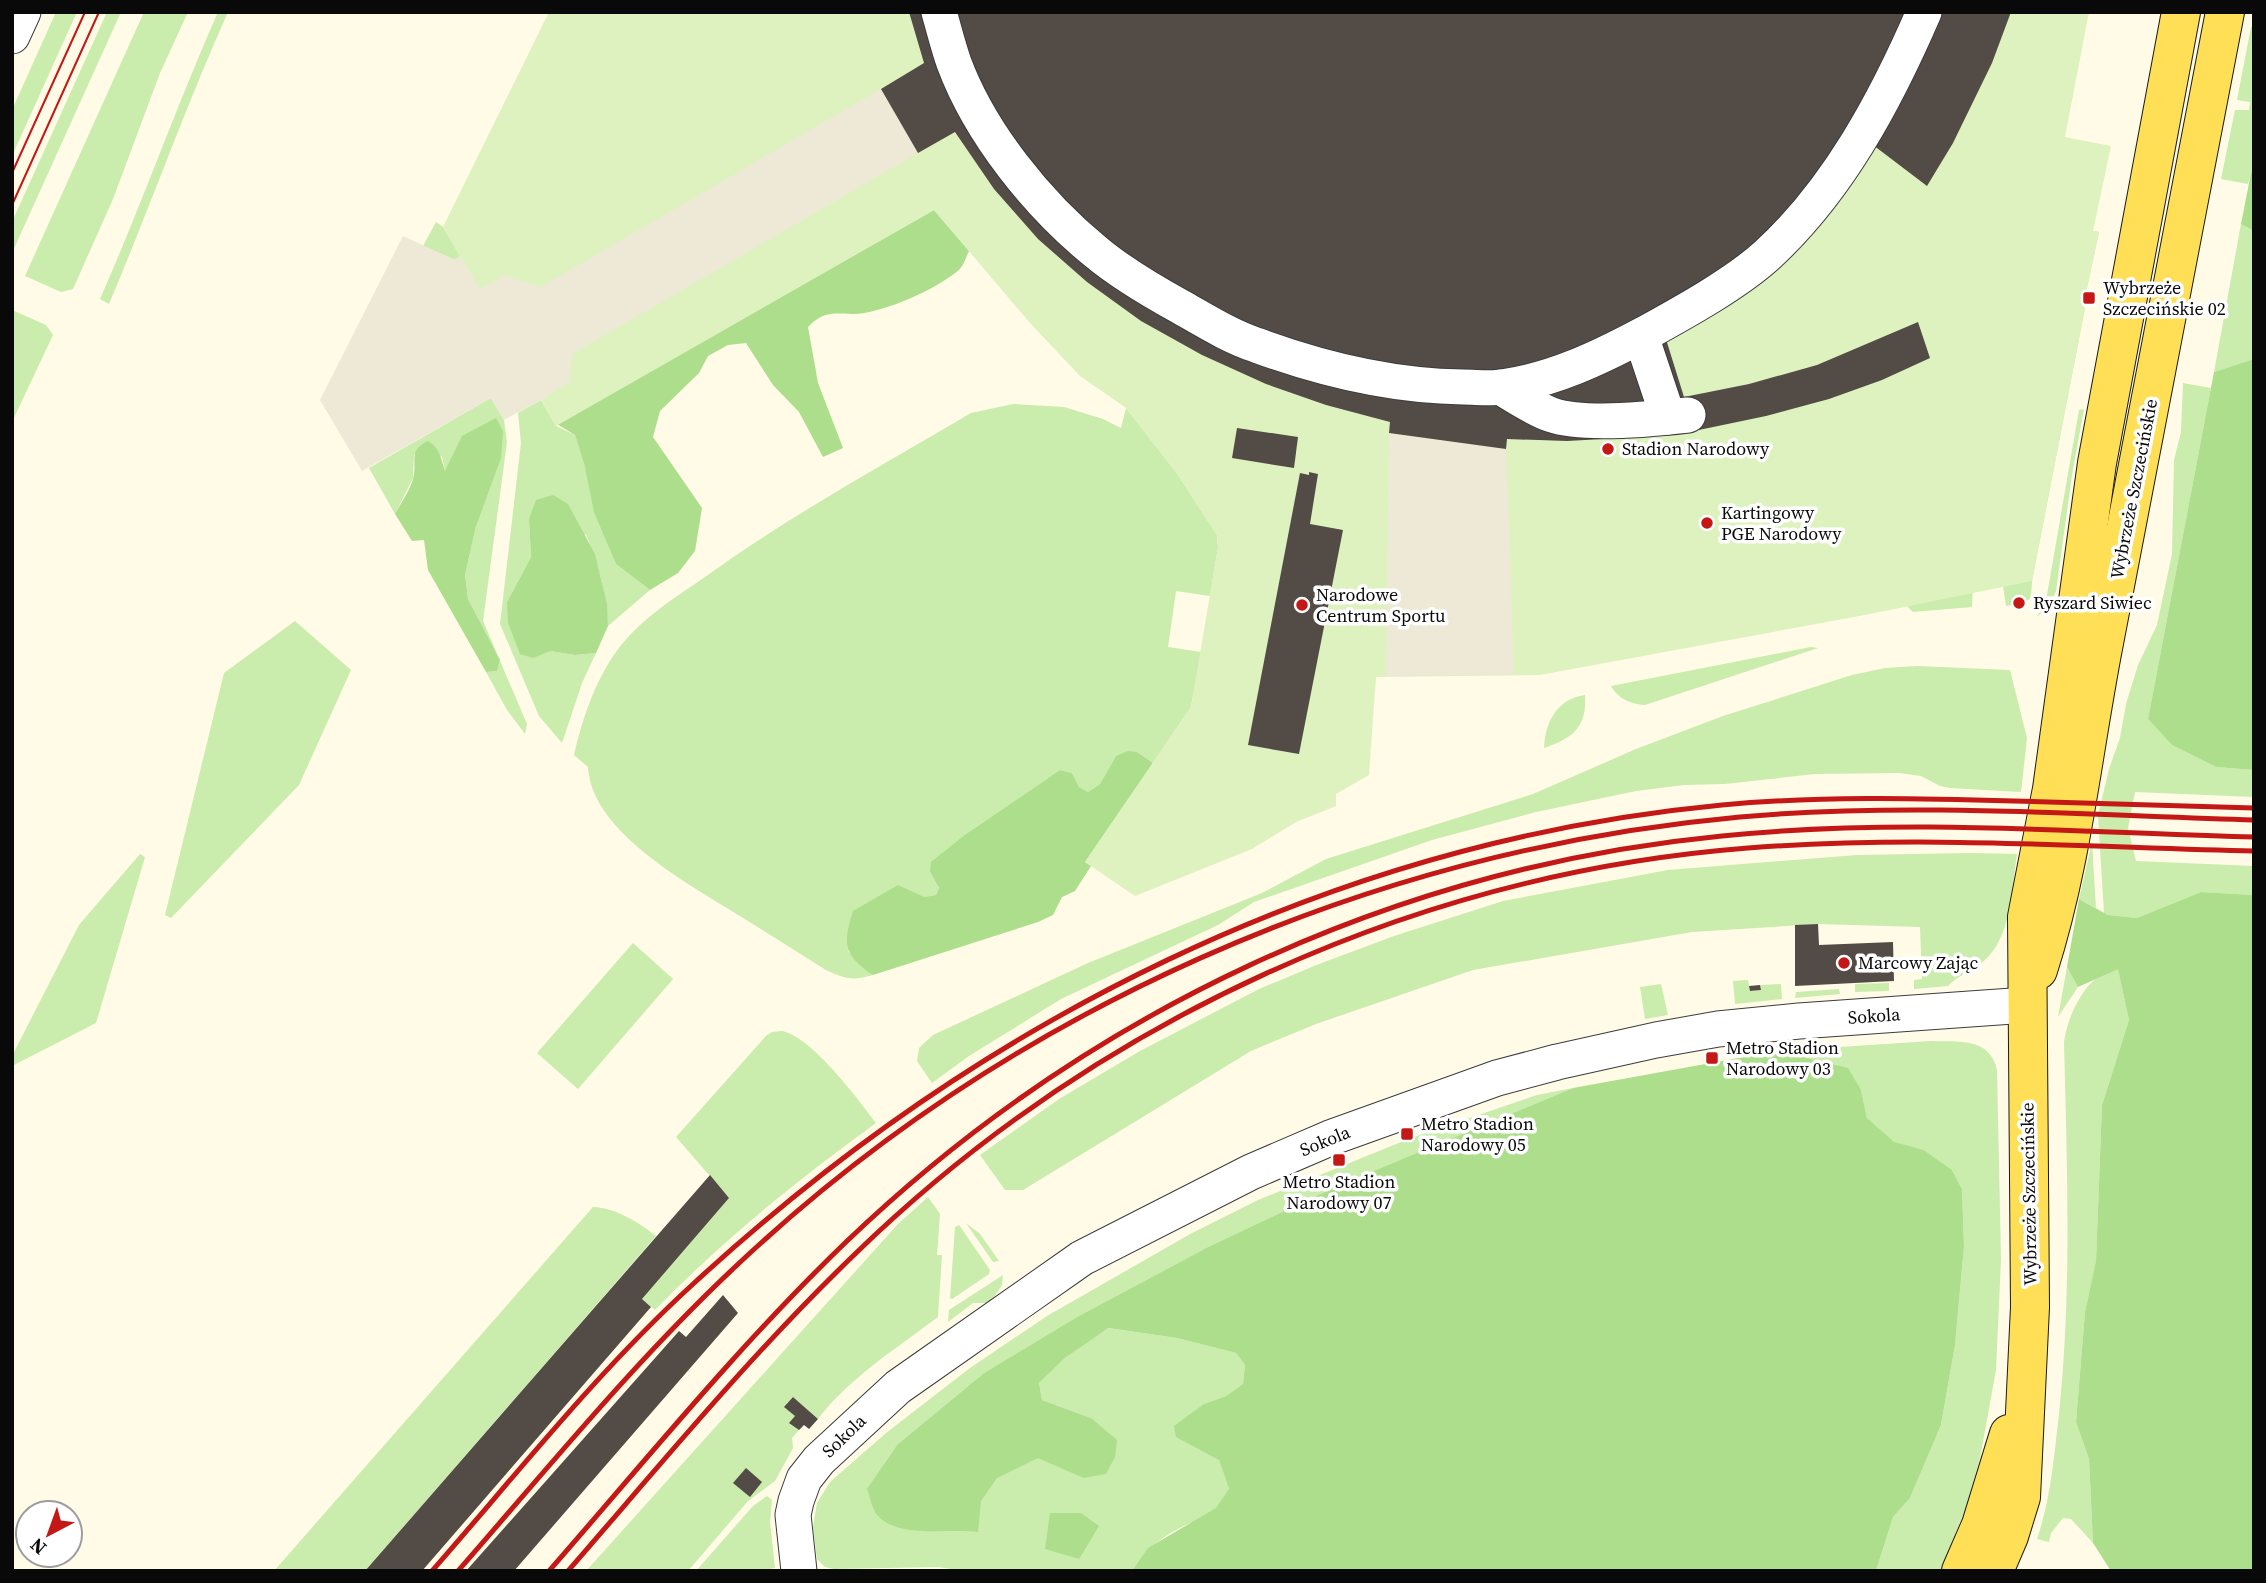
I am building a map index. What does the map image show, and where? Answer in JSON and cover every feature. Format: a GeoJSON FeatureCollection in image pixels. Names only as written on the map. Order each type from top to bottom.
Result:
{"type":"FeatureCollection","features":[{"type":"Feature","properties":{"kind":"main road","name":"Wybrzeże Szczecińskie"},"geometry":{"type":"LineString","coordinates":[[1994,1571],[2021,1497],[2030,1307],[2027,917],[2052,789],[2096,463],[2182,12]]}},
{"type":"Feature","properties":{"kind":"main road","name":"Wybrzeże Szczecińskie"},"geometry":{"type":"LineString","coordinates":[[2027,1005],[2055,916],[2081,789],[2102,650],[2225,12]]}},
{"type":"Feature","properties":{"kind":"main road","name":"Wybrzeże Szczecińskie"},"geometry":{"type":"LineString","coordinates":[[1961,1571],[1981,1525],[2025,1382]]}},
{"type":"Feature","properties":{"kind":"street"},"geometry":{"type":"LineString","coordinates":[[12,36],[23,12]]}},
{"type":"Feature","properties":{"kind":"street"},"geometry":{"type":"LineString","coordinates":[[939,12],[955,65],[978,112],[1001,149],[1041,200],[1095,252],[1143,286],[1219,329],[1253,345],[1295,358],[1366,376],[1412,383],[1500,387],[1552,377],[1611,352],[1714,293],[1765,257],[1808,212],[1846,161],[1905,57],[1924,12]]}},
{"type":"Feature","properties":{"kind":"street"},"geometry":{"type":"LineString","coordinates":[[1500,387],[1531,406],[1555,416],[1623,420],[1678,416],[1641,336]]}},
{"type":"Feature","properties":{"kind":"street","name":"Sokola"},"geometry":{"type":"LineString","coordinates":[[799,1571],[793,1514],[804,1479],[819,1460],[898,1387],[1082,1258],[1251,1172],[1329,1138],[1497,1079],[1557,1062],[1656,1040],[1718,1029],[1799,1021],[2027,1005]]}},
{"type":"Feature","properties":{"kind":"green space"},"geometry":{"type":"Polygon","coordinates":[[[56,12],[77,12],[12,156],[12,110],[56,12]]]}},
{"type":"Feature","properties":{"kind":"green space"},"geometry":{"type":"Polygon","coordinates":[[[107,12],[121,12],[12,253],[12,222],[107,12]]]}},
{"type":"Feature","properties":{"kind":"green space"},"geometry":{"type":"Polygon","coordinates":[[[144,12],[188,12],[160,73],[113,199],[73,289],[61,292],[25,276],[144,12]]]}},
{"type":"Feature","properties":{"kind":"green space"},"geometry":{"type":"Polygon","coordinates":[[[218,12],[228,12],[109,304],[100,299],[218,12]]]}},
{"type":"Feature","properties":{"kind":"green space","name":"Stadion Narodowy"},"geometry":{"type":"Polygon","coordinates":[[[549,12],[2089,12],[2065,137],[2111,146],[2093,231],[2099,232],[2032,581],[1540,675],[1376,677],[1369,775],[1336,794],[1336,806],[1296,822],[1252,849],[1135,896],[1085,862],[1191,707],[1218,547],[1217,535],[1176,472],[1126,408],[1080,376],[1030,323],[934,210],[556,426],[443,227],[549,12]]]}},
{"type":"Feature","properties":{"kind":"green space"},"geometry":{"type":"Polygon","coordinates":[[[2251,27],[2254,27],[2254,172],[2251,173],[2248,184],[2221,179],[2235,110],[2249,110],[2250,102],[2237,100],[2251,27]]]}},
{"type":"Feature","properties":{"kind":"green space"},"geometry":{"type":"Polygon","coordinates":[[[2254,172],[2254,231],[2241,224],[2251,173],[2254,172]]]}},
{"type":"Feature","properties":{"kind":"green space"},"geometry":{"type":"Polygon","coordinates":[[[934,210],[969,251],[959,270],[939,284],[901,302],[864,313],[828,314],[808,327],[818,383],[843,448],[823,457],[799,412],[773,385],[746,343],[728,345],[708,356],[699,373],[660,411],[653,437],[702,508],[695,551],[678,573],[650,590],[616,564],[594,512],[575,435],[557,424],[934,210]]]}},
{"type":"Feature","properties":{"kind":"green space"},"geometry":{"type":"Polygon","coordinates":[[[436,222],[443,227],[460,256],[455,260],[423,246],[436,222]]]}},
{"type":"Feature","properties":{"kind":"green space"},"geometry":{"type":"Polygon","coordinates":[[[2241,224],[2254,231],[2254,359],[2214,372],[2241,224]]]}},
{"type":"Feature","properties":{"kind":"green space"},"geometry":{"type":"Polygon","coordinates":[[[2093,231],[2099,232],[2032,581],[2031,598],[2006,606],[2003,586],[2028,581],[2093,231]]]}},
{"type":"Feature","properties":{"kind":"green space"},"geometry":{"type":"Polygon","coordinates":[[[12,310],[46,325],[53,335],[12,422],[12,310]]]}},
{"type":"Feature","properties":{"kind":"green space"},"geometry":{"type":"Polygon","coordinates":[[[2254,359],[2254,770],[2216,767],[2172,745],[2148,719],[2214,372],[2254,359]]]}},
{"type":"Feature","properties":{"kind":"green space"},"geometry":{"type":"Polygon","coordinates":[[[2183,383],[2211,388],[2148,719],[2172,745],[2216,767],[2254,770],[2254,797],[2135,792],[2128,828],[2136,861],[2254,866],[2254,895],[2201,892],[2137,918],[2108,915],[2104,913],[2098,815],[2138,665],[2157,625],[2172,554],[2174,460],[2181,432],[2183,383]]]}},
{"type":"Feature","properties":{"kind":"green space"},"geometry":{"type":"Polygon","coordinates":[[[491,398],[504,420],[507,442],[483,621],[498,657],[468,599],[465,575],[476,526],[445,472],[442,456],[414,454],[413,478],[395,514],[369,468],[491,398]]]}},
{"type":"Feature","properties":{"kind":"green space"},"geometry":{"type":"Polygon","coordinates":[[[541,400],[556,426],[575,435],[616,564],[650,590],[608,626],[601,579],[586,535],[529,519],[531,557],[507,602],[550,651],[575,655],[596,653],[582,683],[562,743],[539,716],[500,624],[521,443],[518,413],[541,400]]]}},
{"type":"Feature","properties":{"kind":"green space"},"geometry":{"type":"Polygon","coordinates":[[[1013,404],[1064,407],[1103,419],[1121,428],[1126,408],[1176,472],[1217,535],[1218,547],[1210,596],[1176,591],[1168,647],[1201,652],[1191,707],[1153,763],[1137,752],[1116,756],[1100,784],[1088,792],[1079,787],[1072,773],[1060,770],[966,834],[930,872],[939,888],[936,895],[924,897],[848,951],[873,975],[844,977],[826,970],[692,887],[645,853],[623,833],[605,813],[593,790],[588,767],[574,755],[582,726],[598,682],[613,656],[631,634],[661,608],[796,516],[971,413],[1013,404]]]}},
{"type":"Feature","properties":{"kind":"green space"},"geometry":{"type":"Polygon","coordinates":[[[2084,409],[2056,591],[2049,606],[2037,617],[2047,595],[2079,410],[2084,409]]]}},
{"type":"Feature","properties":{"kind":"green space"},"geometry":{"type":"Polygon","coordinates":[[[496,418],[503,431],[501,458],[476,526],[465,575],[468,599],[500,660],[497,671],[486,672],[428,570],[424,540],[412,541],[395,514],[412,483],[415,453],[422,445],[428,441],[435,447],[445,471],[462,436],[496,418]]]}},
{"type":"Feature","properties":{"kind":"green space"},"geometry":{"type":"Polygon","coordinates":[[[553,495],[568,504],[595,554],[607,604],[608,626],[596,653],[575,655],[550,651],[533,658],[520,654],[508,623],[507,602],[531,557],[529,519],[536,500],[553,495]]]}},
{"type":"Feature","properties":{"kind":"green space"},"geometry":{"type":"Polygon","coordinates":[[[1973,586],[1972,607],[1913,612],[1907,606],[1973,586]]]}},
{"type":"Feature","properties":{"kind":"green space"},"geometry":{"type":"Polygon","coordinates":[[[295,621],[351,670],[299,785],[171,918],[165,915],[224,673],[295,621]]]}},
{"type":"Feature","properties":{"kind":"green space"},"geometry":{"type":"Polygon","coordinates":[[[1811,647],[1818,648],[1645,705],[1625,700],[1611,686],[1811,647]]]}},
{"type":"Feature","properties":{"kind":"green space"},"geometry":{"type":"Polygon","coordinates":[[[500,660],[527,724],[525,734],[507,710],[486,672],[497,671],[500,660]]]}},
{"type":"Feature","properties":{"kind":"green space"},"geometry":{"type":"Polygon","coordinates":[[[1917,666],[2010,670],[2027,738],[2021,792],[1950,788],[1921,776],[1899,773],[1815,774],[1636,791],[1536,812],[1432,840],[1254,902],[1218,925],[1061,999],[969,1056],[932,1083],[917,1061],[919,1048],[933,1035],[1088,963],[1262,893],[1326,859],[1533,794],[1636,749],[1723,716],[1852,675],[1885,668],[1917,666]]]}},
{"type":"Feature","properties":{"kind":"green space"},"geometry":{"type":"Polygon","coordinates":[[[1585,695],[1584,715],[1576,730],[1563,740],[1544,748],[1547,729],[1554,713],[1567,701],[1585,695]]]}},
{"type":"Feature","properties":{"kind":"green space"},"geometry":{"type":"Polygon","coordinates":[[[1128,751],[1137,752],[1153,763],[1085,862],[1091,866],[1075,891],[1062,897],[1053,915],[873,975],[856,961],[847,940],[853,911],[898,885],[924,897],[936,895],[939,888],[930,872],[931,862],[966,834],[1060,770],[1072,773],[1079,787],[1088,792],[1100,784],[1116,756],[1128,751]]]}},
{"type":"Feature","properties":{"kind":"green space"},"geometry":{"type":"Polygon","coordinates":[[[2092,842],[2096,908],[2079,899],[2092,842]]]}},
{"type":"Feature","properties":{"kind":"green space"},"geometry":{"type":"Polygon","coordinates":[[[140,854],[145,857],[96,1023],[12,1066],[12,1056],[79,925],[140,854]]]}},
{"type":"Feature","properties":{"kind":"green space"},"geometry":{"type":"Polygon","coordinates":[[[2017,854],[2010,909],[2002,936],[1987,958],[1948,986],[1914,989],[1914,980],[1922,979],[1920,927],[1818,924],[1692,932],[1473,970],[1316,1024],[1251,1051],[1023,1190],[1005,1190],[980,1155],[1059,1099],[1140,1051],[1259,989],[1394,936],[1503,901],[1668,870],[1857,855],[2017,854]]]}},
{"type":"Feature","properties":{"kind":"green space"},"geometry":{"type":"Polygon","coordinates":[[[2201,892],[2254,895],[2254,1571],[2111,1571],[2093,1543],[2089,1459],[2076,1422],[2085,1312],[2096,1261],[2102,1105],[2129,1020],[2118,969],[2078,987],[2067,967],[2079,899],[2108,915],[2137,918],[2201,892]]]}},
{"type":"Feature","properties":{"kind":"green space"},"geometry":{"type":"Polygon","coordinates":[[[633,943],[673,979],[578,1089],[537,1053],[633,943]]]}},
{"type":"Feature","properties":{"kind":"green space"},"geometry":{"type":"Polygon","coordinates":[[[2067,967],[2078,987],[2058,1017],[2067,967]]]}},
{"type":"Feature","properties":{"kind":"green space"},"geometry":{"type":"Polygon","coordinates":[[[2118,968],[2129,1020],[2102,1105],[2096,1262],[2085,1312],[2076,1422],[2089,1459],[2093,1543],[2071,1519],[2063,1518],[2051,1533],[2049,1542],[2037,1539],[2046,1508],[2054,1461],[2066,1321],[2068,1228],[2064,1042],[2070,1018],[2087,987],[2101,975],[2118,968]]]}},
{"type":"Feature","properties":{"kind":"green space"},"geometry":{"type":"Polygon","coordinates":[[[1748,980],[1750,991],[1761,990],[1760,985],[1781,984],[1782,999],[1735,1004],[1733,981],[1748,980]]]}},
{"type":"Feature","properties":{"kind":"green space"},"geometry":{"type":"Polygon","coordinates":[[[1889,983],[1889,991],[1855,992],[1855,984],[1889,983]]]}},
{"type":"Feature","properties":{"kind":"green space"},"geometry":{"type":"Polygon","coordinates":[[[1661,984],[1668,1015],[1645,1019],[1640,987],[1661,984]]]}},
{"type":"Feature","properties":{"kind":"green space"},"geometry":{"type":"Polygon","coordinates":[[[1839,989],[1840,994],[1795,998],[1796,992],[1839,989]]]}},
{"type":"Feature","properties":{"kind":"green space"},"geometry":{"type":"Polygon","coordinates":[[[782,1031],[794,1036],[820,1056],[876,1123],[761,1212],[707,1259],[655,1310],[642,1299],[729,1198],[676,1137],[766,1036],[782,1031]]]}},
{"type":"Feature","properties":{"kind":"green space"},"geometry":{"type":"Polygon","coordinates":[[[1931,1041],[1962,1042],[1980,1047],[1988,1052],[1997,1070],[2001,1259],[1996,1370],[1980,1458],[1965,1510],[1940,1571],[1876,1571],[1893,1517],[1910,1498],[1941,1425],[1955,1345],[1964,1246],[1962,1189],[1952,1170],[1924,1150],[1894,1143],[1867,1118],[1861,1090],[1777,1051],[1931,1041]]]}},
{"type":"Feature","properties":{"kind":"green space"},"geometry":{"type":"Polygon","coordinates":[[[1777,1051],[1848,1068],[1861,1090],[1867,1118],[1894,1142],[1924,1150],[1952,1170],[1962,1189],[1964,1246],[1955,1345],[1941,1425],[1910,1498],[1893,1517],[1876,1571],[1132,1571],[1148,1548],[1216,1508],[1229,1489],[1219,1460],[1176,1437],[1174,1426],[1204,1404],[1226,1396],[1243,1384],[1245,1365],[1236,1353],[1177,1338],[1108,1328],[1065,1358],[1039,1383],[1042,1400],[1091,1418],[1117,1440],[1115,1457],[1106,1474],[1083,1478],[1038,1458],[997,1478],[981,1501],[978,1532],[910,1530],[886,1522],[875,1512],[867,1489],[898,1444],[984,1373],[1077,1317],[1208,1247],[1335,1187],[1573,1088],[1777,1051]]]}},
{"type":"Feature","properties":{"kind":"green space"},"geometry":{"type":"Polygon","coordinates":[[[1573,1088],[1335,1187],[1208,1247],[1077,1317],[984,1373],[898,1444],[997,1458],[1039,1458],[1083,1478],[1091,1418],[1042,1400],[1039,1383],[1065,1358],[1107,1328],[1177,1338],[1236,1353],[1245,1365],[1243,1384],[1226,1396],[1204,1404],[1229,1489],[1306,1527],[1198,1520],[1160,1540],[1132,1571],[964,1571],[938,1567],[834,1569],[825,1567],[817,1559],[813,1527],[817,1503],[830,1482],[886,1433],[970,1368],[1047,1316],[1192,1233],[1258,1200],[1411,1138],[1537,1095],[1573,1088]],[[1050,1513],[1064,1554],[1079,1559],[1050,1513]]]}},
{"type":"Feature","properties":{"kind":"green space"},"geometry":{"type":"Polygon","coordinates":[[[928,1197],[940,1214],[937,1255],[942,1255],[938,1317],[859,1377],[818,1419],[793,1397],[785,1407],[795,1416],[790,1423],[799,1430],[792,1438],[793,1448],[775,1481],[748,1501],[688,1571],[586,1571],[898,1224],[928,1197]]]}},
{"type":"Feature","properties":{"kind":"green space"},"geometry":{"type":"Polygon","coordinates":[[[593,1207],[626,1217],[656,1236],[365,1571],[274,1571],[593,1207]]]}},
{"type":"Feature","properties":{"kind":"green space"},"geometry":{"type":"Polygon","coordinates":[[[966,1223],[980,1234],[999,1261],[993,1262],[966,1223]]]}},
{"type":"Feature","properties":{"kind":"green space"},"geometry":{"type":"Polygon","coordinates":[[[959,1225],[990,1270],[989,1274],[952,1299],[955,1227],[959,1225]]]}},
{"type":"Feature","properties":{"kind":"green space"},"geometry":{"type":"Polygon","coordinates":[[[1003,1275],[1002,1285],[990,1303],[973,1303],[948,1322],[949,1310],[1003,1275]]]}},
{"type":"Feature","properties":{"kind":"green space"},"geometry":{"type":"Polygon","coordinates":[[[767,1496],[772,1500],[770,1522],[775,1568],[759,1571],[696,1571],[753,1506],[767,1496]]]}},
{"type":"Feature","properties":{"kind":"green space"},"geometry":{"type":"Polygon","coordinates":[[[1050,1513],[1081,1513],[1099,1526],[1079,1559],[1045,1549],[1050,1513]]]}},
{"type":"Feature","properties":{"kind":"shaded area"},"geometry":{"type":"Polygon","coordinates":[[[881,89],[918,153],[572,354],[570,381],[541,400],[504,420],[491,398],[362,471],[320,400],[403,236],[455,260],[460,256],[480,289],[505,275],[541,287],[881,89]]]}},
{"type":"Feature","properties":{"kind":"shaded area"},"geometry":{"type":"Polygon","coordinates":[[[1389,433],[1506,449],[1514,674],[1386,676],[1389,433]]]}},
{"type":"Feature","properties":{"kind":"building"},"geometry":{"type":"Polygon","coordinates":[[[909,12],[2011,12],[1992,63],[1953,143],[1927,186],[1873,145],[1665,336],[1684,397],[1749,384],[1817,365],[1918,322],[1930,358],[1882,380],[1829,399],[1766,416],[1694,431],[1640,437],[1567,441],[1507,439],[1506,449],[1389,433],[1390,422],[1326,405],[1266,384],[1202,355],[1141,321],[1087,282],[1038,239],[994,189],[955,132],[918,153],[881,89],[924,63],[909,12]]]}},
{"type":"Feature","properties":{"kind":"building"},"geometry":{"type":"Polygon","coordinates":[[[1237,428],[1298,437],[1294,468],[1232,458],[1237,428]]]}},
{"type":"Feature","properties":{"kind":"building","name":"Narodowe Centrum Sportu"},"geometry":{"type":"Polygon","coordinates":[[[1309,472],[1318,474],[1310,524],[1343,530],[1299,754],[1248,745],[1300,473],[1309,475],[1309,472]]]}},
{"type":"Feature","properties":{"kind":"building","name":"Marcowy Zając"},"geometry":{"type":"Polygon","coordinates":[[[1818,924],[1819,945],[1893,942],[1894,981],[1795,986],[1795,925],[1818,924]]]}},
{"type":"Feature","properties":{"kind":"building"},"geometry":{"type":"Polygon","coordinates":[[[1760,985],[1761,990],[1750,991],[1749,986],[1760,985]]]}},
{"type":"Feature","properties":{"kind":"building"},"geometry":{"type":"Polygon","coordinates":[[[710,1175],[729,1198],[642,1299],[651,1307],[422,1571],[365,1571],[710,1175]]]}},
{"type":"Feature","properties":{"kind":"building"},"geometry":{"type":"Polygon","coordinates":[[[723,1295],[738,1313],[514,1571],[466,1571],[679,1331],[686,1337],[723,1295]]]}},
{"type":"Feature","properties":{"kind":"building"},"geometry":{"type":"Polygon","coordinates":[[[793,1397],[818,1419],[809,1429],[804,1425],[799,1430],[789,1423],[795,1416],[784,1407],[793,1397]]]}},
{"type":"Feature","properties":{"kind":"building"},"geometry":{"type":"Polygon","coordinates":[[[746,1468],[762,1482],[750,1497],[733,1483],[746,1468]]]}},
{"type":"Feature","properties":{"kind":"tram line"},"geometry":{"type":"LineString","coordinates":[[12,173],[85,12]]}},
{"type":"Feature","properties":{"kind":"tram line"},"geometry":{"type":"LineString","coordinates":[[12,205],[99,12]]}},
{"type":"Feature","properties":{"kind":"railway"},"geometry":{"type":"LineString","coordinates":[[432,1571],[623,1353],[692,1285],[802,1190],[919,1104],[1040,1027],[1168,960],[1300,904],[1436,858],[1577,825],[1722,805],[1795,800],[1904,799],[2254,808]]}},
{"type":"Feature","properties":{"kind":"railway"},"geometry":{"type":"LineString","coordinates":[[458,1571],[662,1340],[735,1267],[841,1175],[954,1093],[1074,1021],[1200,958],[1330,907],[1464,866],[1601,836],[1740,817],[1867,810],[1932,810],[2254,820]]}},
{"type":"Feature","properties":{"kind":"railway"},"geometry":{"type":"LineString","coordinates":[[549,1571],[694,1403],[769,1321],[846,1242],[939,1160],[1037,1086],[1141,1021],[1250,965],[1363,918],[1480,881],[1599,853],[1722,836],[1921,827],[2254,837]]}},
{"type":"Feature","properties":{"kind":"railway"},"geometry":{"type":"LineString","coordinates":[[568,1571],[780,1330],[855,1254],[949,1171],[1049,1096],[1155,1030],[1266,973],[1382,926],[1501,890],[1624,863],[1748,848],[1874,842],[2254,851]]}},
{"type":"Feature","properties":{"kind":"place","name":"Wybrzeże Szczecińskie 02"},"geometry":{"type":"Point","coordinates":[2089,298]}},
{"type":"Feature","properties":{"kind":"place","name":"Stadion Narodowy"},"geometry":{"type":"Point","coordinates":[1608,449]}},
{"type":"Feature","properties":{"kind":"place","name":"Kartingowy PGE Narodowy"},"geometry":{"type":"Point","coordinates":[1707,523]}},
{"type":"Feature","properties":{"kind":"place","name":"Ryszard Siwiec"},"geometry":{"type":"Point","coordinates":[2019,603]}},
{"type":"Feature","properties":{"kind":"place","name":"Narodowe Centrum Sportu"},"geometry":{"type":"Point","coordinates":[1302,605]}},
{"type":"Feature","properties":{"kind":"place","name":"Marcowy Zając"},"geometry":{"type":"Point","coordinates":[1844,963]}},
{"type":"Feature","properties":{"kind":"place","name":"Metro Stadion Narodowy 03"},"geometry":{"type":"Point","coordinates":[1712,1058]}},
{"type":"Feature","properties":{"kind":"place","name":"Metro Stadion Narodowy 05"},"geometry":{"type":"Point","coordinates":[1407,1134]}},
{"type":"Feature","properties":{"kind":"place","name":"Metro Stadion Narodowy 07"},"geometry":{"type":"Point","coordinates":[1339,1160]}}]}
